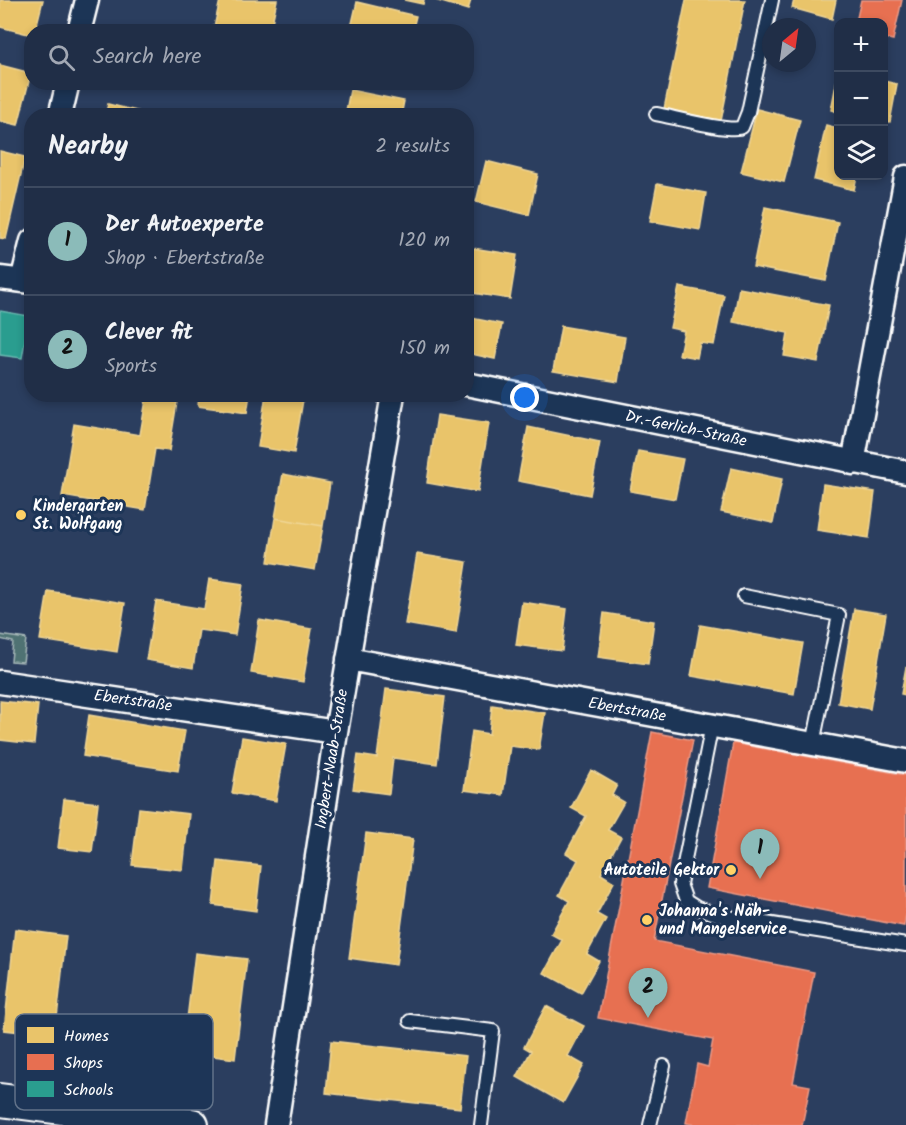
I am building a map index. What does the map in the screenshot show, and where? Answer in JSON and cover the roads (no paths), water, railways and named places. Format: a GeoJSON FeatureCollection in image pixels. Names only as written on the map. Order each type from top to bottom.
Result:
{"type":"FeatureCollection","features":[{"type":"Feature","properties":{"kind":"main road"},"geometry":{"type":"LineString","coordinates":[[0,1100],[15,1102]]}},
{"type":"Feature","properties":{"kind":"main road"},"geometry":{"type":"LineString","coordinates":[[77,1110],[192,1125]]}},
{"type":"Feature","properties":{"kind":"street"},"geometry":{"type":"LineString","coordinates":[[82,24],[87,0]]}},
{"type":"Feature","properties":{"kind":"street"},"geometry":{"type":"LineString","coordinates":[[62,108],[66,90]]}},
{"type":"Feature","properties":{"kind":"street"},"geometry":{"type":"LineString","coordinates":[[853,463],[906,177]]}},
{"type":"Feature","properties":{"kind":"street"},"geometry":{"type":"LineString","coordinates":[[0,278],[24,281]]}},
{"type":"Feature","properties":{"kind":"street","name":"Dr.-Gerlich-Straße"},"geometry":{"type":"LineString","coordinates":[[474,386],[906,472]]}},
{"type":"Feature","properties":{"kind":"street","name":"Ingbert-Naab-Straße"},"geometry":{"type":"LineString","coordinates":[[276,1125],[336,732],[392,402]]}},
{"type":"Feature","properties":{"kind":"street","name":"Ebertstraße"},"geometry":{"type":"LineString","coordinates":[[348,659],[906,761]]}},
{"type":"Feature","properties":{"kind":"street","name":"Ebertstraße"},"geometry":{"type":"LineString","coordinates":[[0,682],[336,732]]}},
{"type":"Feature","properties":{"kind":"lane"},"geometry":{"type":"LineString","coordinates":[[657,114],[720,127],[737,129],[742,127],[748,112],[772,0]]}},
{"type":"Feature","properties":{"kind":"lane"},"geometry":{"type":"LineString","coordinates":[[744,596],[838,615],[813,744]]}},
{"type":"Feature","properties":{"kind":"lane"},"geometry":{"type":"LineString","coordinates":[[712,726],[680,884],[686,901],[698,908],[722,916],[906,945]]}},
{"type":"Feature","properties":{"kind":"lane"},"geometry":{"type":"LineString","coordinates":[[410,1021],[493,1031],[481,1125]]}},
{"type":"Feature","properties":{"kind":"lane"},"geometry":{"type":"LineString","coordinates":[[650,1125],[664,1066]]}},
{"type":"Feature","properties":{"kind":"place","name":"Kindergarten St. Wolfgang"},"geometry":{"type":"Point","coordinates":[21,515]}},
{"type":"Feature","properties":{"kind":"place","name":"Autoteile Gektor"},"geometry":{"type":"Point","coordinates":[731,870]}},
{"type":"Feature","properties":{"kind":"place","name":"Der Autoexperte"},"geometry":{"type":"Point","coordinates":[760,879]}},
{"type":"Feature","properties":{"kind":"place","name":"Johanna's Näh- und Mangelservice"},"geometry":{"type":"Point","coordinates":[647,920]}},
{"type":"Feature","properties":{"kind":"place","name":"Clever fit"},"geometry":{"type":"Point","coordinates":[648,1018]}}]}
